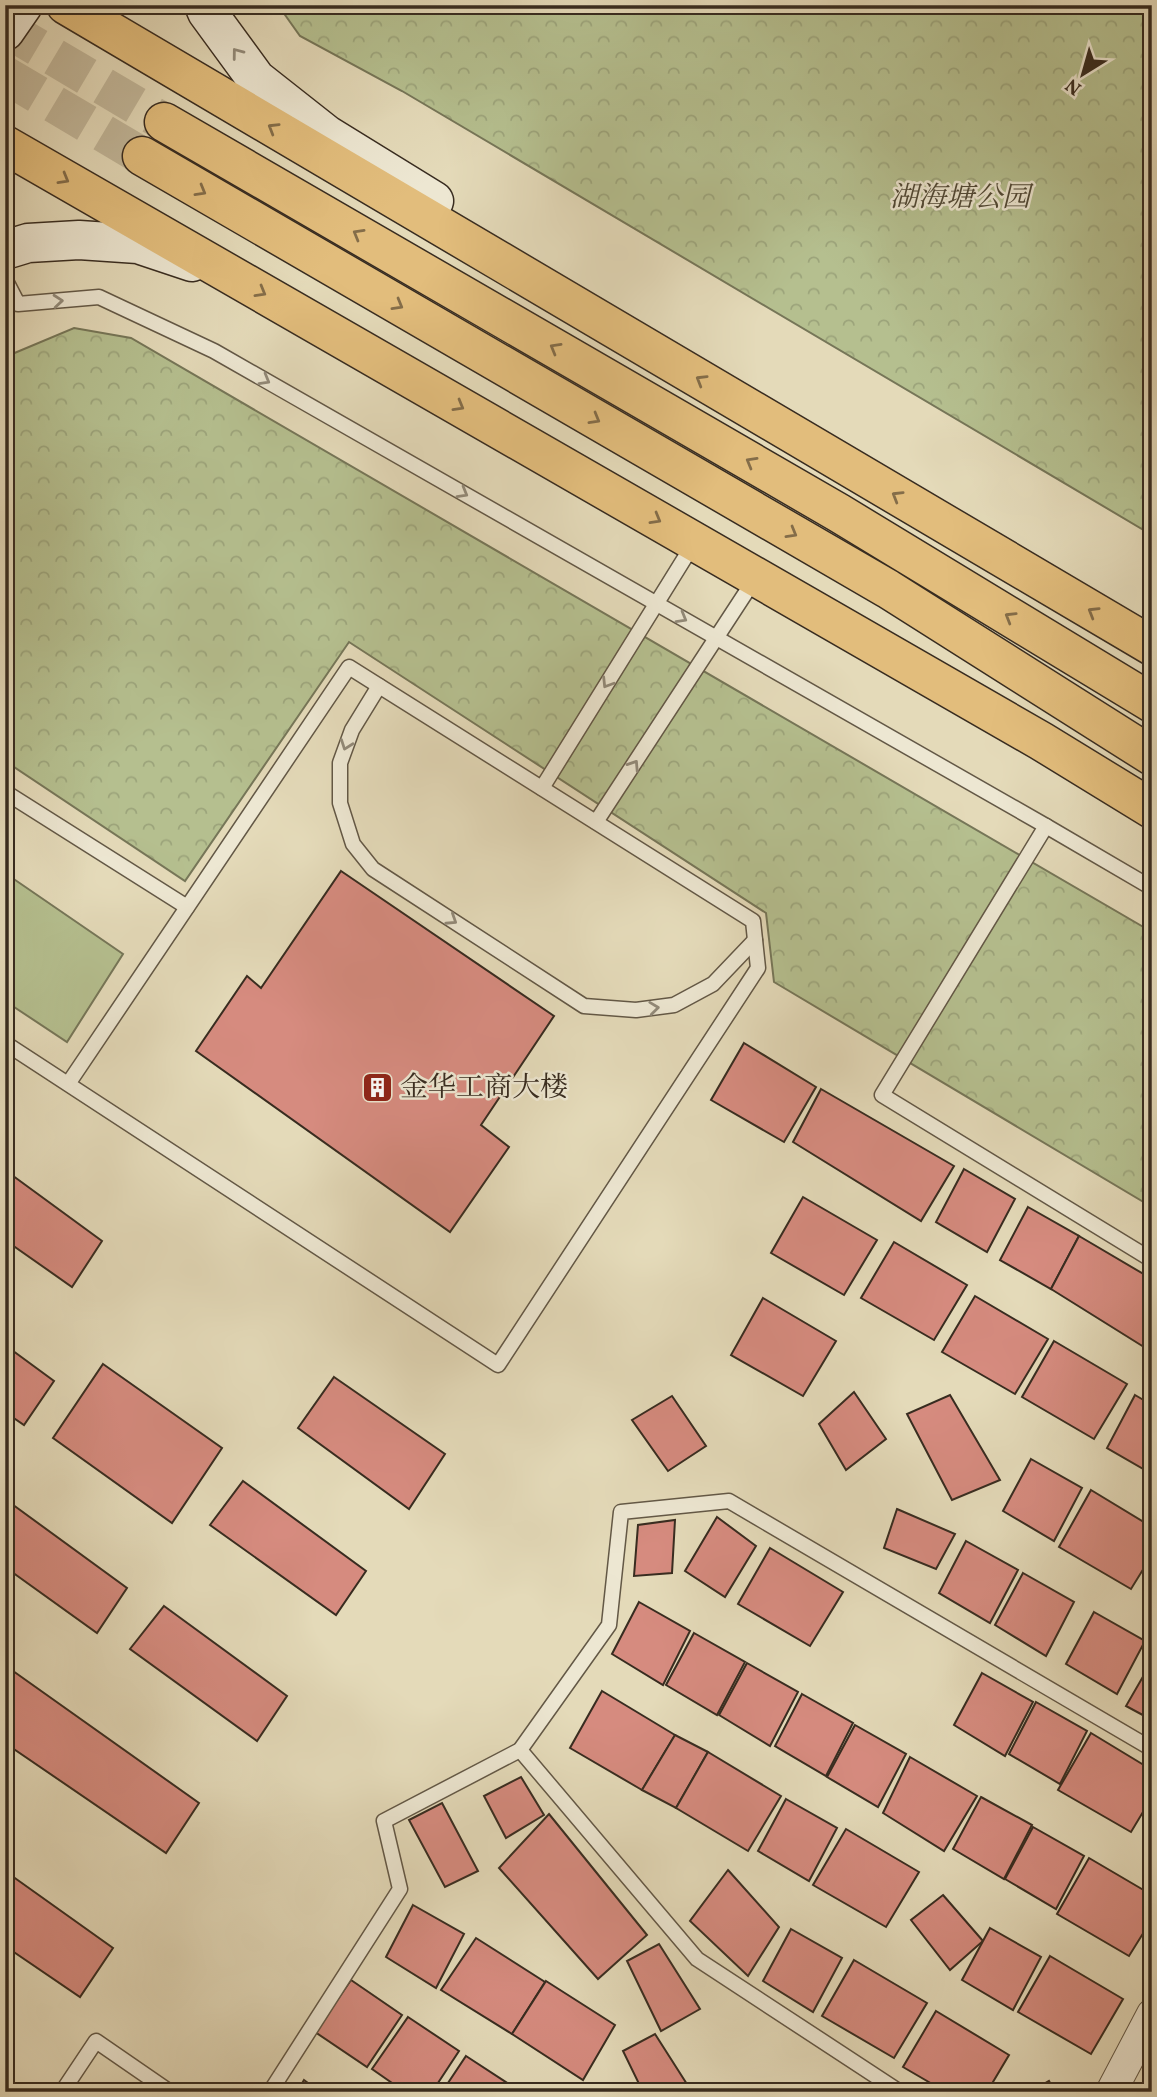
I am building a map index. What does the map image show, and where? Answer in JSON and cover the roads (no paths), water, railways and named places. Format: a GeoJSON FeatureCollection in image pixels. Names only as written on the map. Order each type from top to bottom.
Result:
{"type":"FeatureCollection","features":[{"type":"Feature","properties":{"kind":"main road"},"geometry":{"type":"LineString","coordinates":[[5,32],[23,5]]}},
{"type":"Feature","properties":{"kind":"main road"},"geometry":{"type":"LineString","coordinates":[[66,5],[1152,646]]}},
{"type":"Feature","properties":{"kind":"main road"},"geometry":{"type":"LineString","coordinates":[[204,5],[256,79],[327,135],[601,300],[669,361]]}},
{"type":"Feature","properties":{"kind":"main road"},"geometry":{"type":"LineString","coordinates":[[164,122],[839,513],[1152,703]]}},
{"type":"Feature","properties":{"kind":"main road"},"geometry":{"type":"LineString","coordinates":[[5,145],[1041,741],[1152,809]]}},
{"type":"Feature","properties":{"kind":"main road"},"geometry":{"type":"LineString","coordinates":[[142,156],[888,589],[1152,756]]}},
{"type":"Feature","properties":{"kind":"main road"},"geometry":{"type":"LineString","coordinates":[[5,250],[27,243],[79,240],[138,244],[228,273]]}},
{"type":"Feature","properties":{"kind":"street"},"geometry":{"type":"LineString","coordinates":[[1111,2092],[1152,2014]]}},
{"type":"Feature","properties":{"kind":"lane"},"geometry":{"type":"LineString","coordinates":[[5,279],[12,306],[99,297],[214,351],[1152,888]]}},
{"type":"Feature","properties":{"kind":"lane"},"geometry":{"type":"LineString","coordinates":[[542,788],[695,542]]}},
{"type":"Feature","properties":{"kind":"lane"},"geometry":{"type":"LineString","coordinates":[[596,822],[757,577]]}},
{"type":"Feature","properties":{"kind":"lane"},"geometry":{"type":"LineString","coordinates":[[5,1043],[498,1365],[758,968],[753,921],[349,667],[68,1084]]}},
{"type":"Feature","properties":{"kind":"lane"},"geometry":{"type":"LineString","coordinates":[[379,686],[352,730],[340,763],[340,803],[354,844],[373,869],[584,1006],[636,1010],[674,1005],[713,984],[755,940]]}},
{"type":"Feature","properties":{"kind":"lane"},"geometry":{"type":"LineString","coordinates":[[5,792],[187,908]]}},
{"type":"Feature","properties":{"kind":"lane"},"geometry":{"type":"LineString","coordinates":[[1046,825],[882,1095],[1152,1260]]}},
{"type":"Feature","properties":{"kind":"lane"},"geometry":{"type":"LineString","coordinates":[[270,2092],[400,1889],[384,1821],[520,1750],[609,1625],[621,1513],[729,1501],[1152,1749]]}},
{"type":"Feature","properties":{"kind":"lane"},"geometry":{"type":"LineString","coordinates":[[520,1750],[697,1959],[900,2092]]}},
{"type":"Feature","properties":{"kind":"lane"},"geometry":{"type":"LineString","coordinates":[[62,2092],[96,2041],[170,2092]]}},
{"type":"Feature","properties":{"kind":"tunnel"},"geometry":{"type":"LineString","coordinates":[[5,28],[164,122]]}},
{"type":"Feature","properties":{"kind":"tunnel"},"geometry":{"type":"LineString","coordinates":[[5,75],[142,156]]}},
{"type":"Feature","properties":{"kind":"place","name":"金华工商大楼"},"geometry":{"type":"Point","coordinates":[377,1088]}},
{"type":"Feature","properties":{"kind":"park label","name":"湖海塘公园"},"geometry":{"type":"Point","coordinates":[960,198]}}]}
